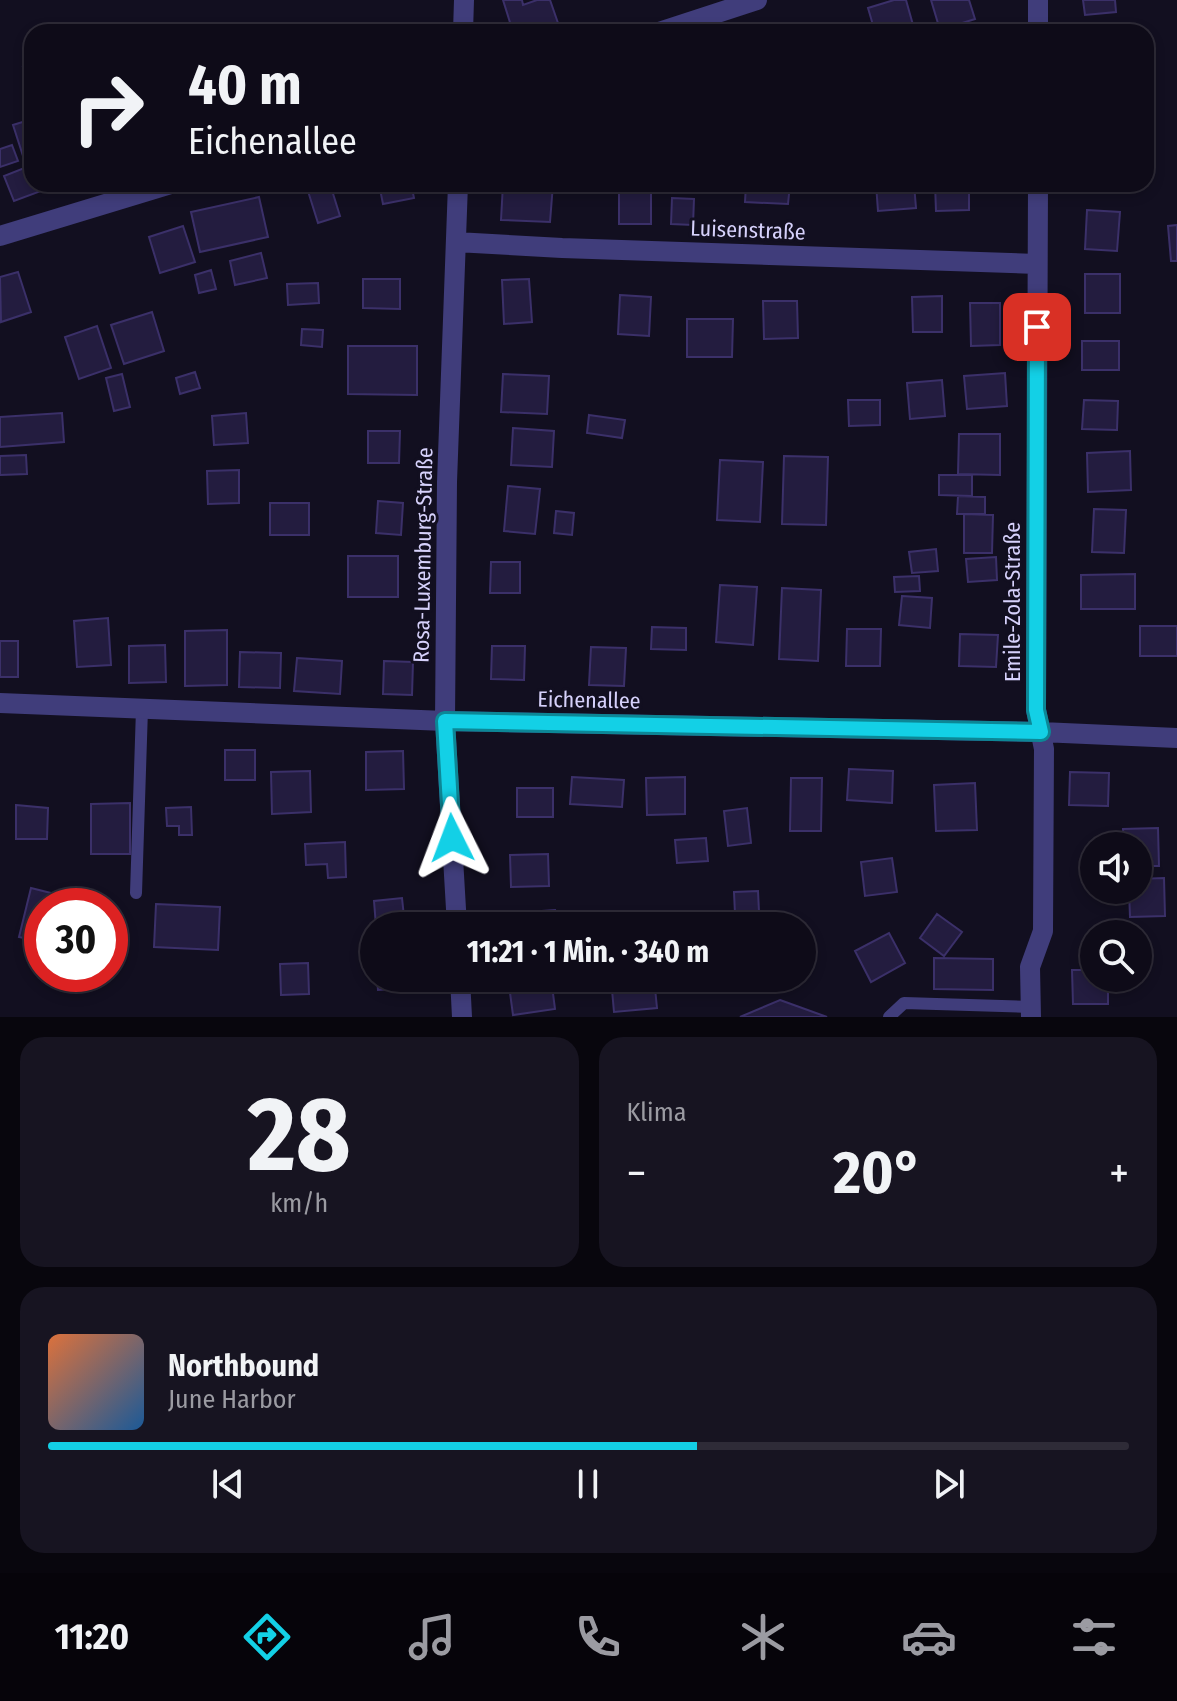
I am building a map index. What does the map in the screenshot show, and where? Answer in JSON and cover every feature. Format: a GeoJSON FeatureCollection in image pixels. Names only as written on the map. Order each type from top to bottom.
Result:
{"type":"FeatureCollection","features":[{"type":"Feature","properties":{"kind":"street"},"geometry":{"type":"LineString","coordinates":[[463,24],[464,0]]}},
{"type":"Feature","properties":{"kind":"street"},"geometry":{"type":"LineString","coordinates":[[684,24],[757,0]]}},
{"type":"Feature","properties":{"kind":"street"},"geometry":{"type":"LineString","coordinates":[[1038,0],[1038,24]]}},
{"type":"Feature","properties":{"kind":"street"},"geometry":{"type":"LineString","coordinates":[[0,236],[145,192]]}},
{"type":"Feature","properties":{"kind":"street","name":"Rosa-Luxemburg-Straße"},"geometry":{"type":"LineString","coordinates":[[456,912],[445,721],[447,482],[458,192]]}},
{"type":"Feature","properties":{"kind":"street","name":"Emile-Zola-Straße"},"geometry":{"type":"LineString","coordinates":[[1031,1012],[1030,967],[1043,931],[1044,749],[1036,710],[1038,192]]}},
{"type":"Feature","properties":{"kind":"street","name":"Luisenstraße"},"geometry":{"type":"LineString","coordinates":[[456,242],[1037,264]]}},
{"type":"Feature","properties":{"kind":"street","name":"Eichenallee"},"geometry":{"type":"LineString","coordinates":[[0,703],[445,721],[1041,732],[1177,738]]}},
{"type":"Feature","properties":{"kind":"street"},"geometry":{"type":"LineString","coordinates":[[461,992],[462,1017]]}},
{"type":"Feature","properties":{"kind":"lane"},"geometry":{"type":"LineString","coordinates":[[136,893],[142,709]]}},
{"type":"Feature","properties":{"kind":"lane"},"geometry":{"type":"LineString","coordinates":[[889,1017],[904,1003],[1031,1012]]}},
{"type":"Feature","properties":{"kind":"building"},"geometry":{"type":"Polygon","coordinates":[[[503,0],[522,0],[523,5],[550,0],[558,23],[555,24],[510,24],[503,0]]]}},
{"type":"Feature","properties":{"kind":"building"},"geometry":{"type":"Polygon","coordinates":[[[894,0],[906,0],[913,24],[873,24],[868,8],[894,0]]]}},
{"type":"Feature","properties":{"kind":"building"},"geometry":{"type":"Polygon","coordinates":[[[931,0],[969,0],[975,19],[959,24],[938,24],[931,0]]]}},
{"type":"Feature","properties":{"kind":"building"},"geometry":{"type":"Polygon","coordinates":[[[1083,0],[1115,0],[1116,12],[1085,15],[1083,0]]]}},
{"type":"Feature","properties":{"kind":"building"},"geometry":{"type":"Polygon","coordinates":[[[24,122],[24,159],[13,125],[24,122]]]}},
{"type":"Feature","properties":{"kind":"building"},"geometry":{"type":"Polygon","coordinates":[[[12,145],[18,161],[0,167],[0,149],[12,145]]]}},
{"type":"Feature","properties":{"kind":"building"},"geometry":{"type":"Polygon","coordinates":[[[24,168],[24,192],[38,192],[14,201],[4,176],[24,168]]]}},
{"type":"Feature","properties":{"kind":"building"},"geometry":{"type":"Polygon","coordinates":[[[308,192],[332,192],[340,216],[318,223],[308,192]]]}},
{"type":"Feature","properties":{"kind":"building"},"geometry":{"type":"Polygon","coordinates":[[[381,192],[413,192],[414,198],[383,204],[381,192]]]}},
{"type":"Feature","properties":{"kind":"building"},"geometry":{"type":"Polygon","coordinates":[[[503,192],[552,192],[550,222],[501,220],[503,192]]]}},
{"type":"Feature","properties":{"kind":"building"},"geometry":{"type":"Polygon","coordinates":[[[619,192],[651,192],[651,224],[619,224],[619,192]]]}},
{"type":"Feature","properties":{"kind":"building"},"geometry":{"type":"Polygon","coordinates":[[[746,192],[789,192],[788,204],[745,202],[746,192]]]}},
{"type":"Feature","properties":{"kind":"building"},"geometry":{"type":"Polygon","coordinates":[[[877,192],[915,192],[916,208],[878,211],[877,192]]]}},
{"type":"Feature","properties":{"kind":"building"},"geometry":{"type":"Polygon","coordinates":[[[935,192],[969,192],[969,210],[936,211],[935,192]]]}},
{"type":"Feature","properties":{"kind":"building"},"geometry":{"type":"Polygon","coordinates":[[[259,197],[268,237],[200,252],[191,212],[259,197]]]}},
{"type":"Feature","properties":{"kind":"building"},"geometry":{"type":"Polygon","coordinates":[[[672,198],[694,199],[693,225],[671,224],[672,198]]]}},
{"type":"Feature","properties":{"kind":"building"},"geometry":{"type":"Polygon","coordinates":[[[1087,210],[1120,212],[1117,251],[1085,249],[1087,210]]]}},
{"type":"Feature","properties":{"kind":"building"},"geometry":{"type":"Polygon","coordinates":[[[1177,225],[1177,261],[1171,261],[1168,226],[1177,225]]]}},
{"type":"Feature","properties":{"kind":"building"},"geometry":{"type":"Polygon","coordinates":[[[183,226],[195,262],[160,273],[149,237],[183,226]]]}},
{"type":"Feature","properties":{"kind":"building"},"geometry":{"type":"Polygon","coordinates":[[[261,253],[267,278],[235,285],[230,261],[261,253]]]}},
{"type":"Feature","properties":{"kind":"building"},"geometry":{"type":"Polygon","coordinates":[[[211,270],[216,289],[199,293],[195,275],[211,270]]]}},
{"type":"Feature","properties":{"kind":"building"},"geometry":{"type":"Polygon","coordinates":[[[18,272],[31,312],[1,322],[0,277],[18,272]]]}},
{"type":"Feature","properties":{"kind":"building"},"geometry":{"type":"Polygon","coordinates":[[[1085,274],[1120,274],[1120,313],[1085,313],[1085,274]]]}},
{"type":"Feature","properties":{"kind":"building"},"geometry":{"type":"Polygon","coordinates":[[[363,279],[400,279],[400,309],[363,308],[363,279]]]}},
{"type":"Feature","properties":{"kind":"building"},"geometry":{"type":"Polygon","coordinates":[[[529,279],[532,322],[504,324],[502,280],[529,279]]]}},
{"type":"Feature","properties":{"kind":"building"},"geometry":{"type":"Polygon","coordinates":[[[318,283],[319,303],[288,305],[287,284],[318,283]]]}},
{"type":"Feature","properties":{"kind":"building"},"geometry":{"type":"Polygon","coordinates":[[[620,295],[651,297],[649,336],[618,334],[620,295]]]}},
{"type":"Feature","properties":{"kind":"building"},"geometry":{"type":"Polygon","coordinates":[[[942,296],[942,332],[913,332],[912,297],[942,296]]]}},
{"type":"Feature","properties":{"kind":"building"},"geometry":{"type":"Polygon","coordinates":[[[763,301],[797,301],[798,338],[764,339],[763,301]]]}},
{"type":"Feature","properties":{"kind":"building"},"geometry":{"type":"Polygon","coordinates":[[[970,303],[1000,303],[1000,345],[971,346],[970,303]]]}},
{"type":"Feature","properties":{"kind":"building"},"geometry":{"type":"Polygon","coordinates":[[[152,312],[164,351],[124,364],[111,325],[152,312]]]}},
{"type":"Feature","properties":{"kind":"building"},"geometry":{"type":"Polygon","coordinates":[[[687,319],[733,319],[732,357],[687,357],[687,319]]]}},
{"type":"Feature","properties":{"kind":"building"},"geometry":{"type":"Polygon","coordinates":[[[97,326],[111,368],[79,379],[65,337],[97,326]]]}},
{"type":"Feature","properties":{"kind":"building"},"geometry":{"type":"Polygon","coordinates":[[[302,329],[323,330],[322,347],[301,345],[302,329]]]}},
{"type":"Feature","properties":{"kind":"building"},"geometry":{"type":"Polygon","coordinates":[[[1082,341],[1119,341],[1119,370],[1082,370],[1082,341]]]}},
{"type":"Feature","properties":{"kind":"building"},"geometry":{"type":"Polygon","coordinates":[[[348,346],[417,346],[417,395],[348,394],[348,346]]]}},
{"type":"Feature","properties":{"kind":"building"},"geometry":{"type":"Polygon","coordinates":[[[195,372],[200,388],[180,394],[176,378],[195,372]]]}},
{"type":"Feature","properties":{"kind":"building"},"geometry":{"type":"Polygon","coordinates":[[[1005,373],[1007,406],[967,409],[964,376],[1005,373]]]}},
{"type":"Feature","properties":{"kind":"building"},"geometry":{"type":"Polygon","coordinates":[[[122,374],[130,407],[114,411],[106,378],[122,374]]]}},
{"type":"Feature","properties":{"kind":"building"},"geometry":{"type":"Polygon","coordinates":[[[503,374],[549,376],[547,414],[501,412],[503,374]]]}},
{"type":"Feature","properties":{"kind":"building"},"geometry":{"type":"Polygon","coordinates":[[[942,380],[945,416],[910,419],[907,383],[942,380]]]}},
{"type":"Feature","properties":{"kind":"building"},"geometry":{"type":"Polygon","coordinates":[[[848,400],[880,400],[880,425],[849,426],[848,400]]]}},
{"type":"Feature","properties":{"kind":"building"},"geometry":{"type":"Polygon","coordinates":[[[1084,400],[1118,401],[1117,430],[1082,429],[1084,400]]]}},
{"type":"Feature","properties":{"kind":"building"},"geometry":{"type":"Polygon","coordinates":[[[62,413],[64,442],[0,447],[0,417],[62,413]]]}},
{"type":"Feature","properties":{"kind":"building"},"geometry":{"type":"Polygon","coordinates":[[[246,413],[248,443],[214,445],[212,416],[246,413]]]}},
{"type":"Feature","properties":{"kind":"building"},"geometry":{"type":"Polygon","coordinates":[[[589,415],[625,420],[622,438],[587,433],[589,415]]]}},
{"type":"Feature","properties":{"kind":"building"},"geometry":{"type":"Polygon","coordinates":[[[513,428],[554,431],[552,467],[511,465],[513,428]]]}},
{"type":"Feature","properties":{"kind":"building"},"geometry":{"type":"Polygon","coordinates":[[[368,431],[400,431],[399,463],[368,463],[368,431]]]}},
{"type":"Feature","properties":{"kind":"building"},"geometry":{"type":"Polygon","coordinates":[[[959,434],[1000,434],[1000,475],[958,474],[959,434]]]}},
{"type":"Feature","properties":{"kind":"building"},"geometry":{"type":"Polygon","coordinates":[[[1130,451],[1131,490],[1088,492],[1087,453],[1130,451]]]}},
{"type":"Feature","properties":{"kind":"building"},"geometry":{"type":"Polygon","coordinates":[[[26,455],[27,474],[0,475],[0,456],[26,455]]]}},
{"type":"Feature","properties":{"kind":"building"},"geometry":{"type":"Polygon","coordinates":[[[784,456],[828,457],[826,525],[782,524],[784,456]]]}},
{"type":"Feature","properties":{"kind":"building"},"geometry":{"type":"Polygon","coordinates":[[[720,460],[763,462],[760,522],[717,520],[720,460]]]}},
{"type":"Feature","properties":{"kind":"building"},"geometry":{"type":"Polygon","coordinates":[[[239,470],[239,503],[208,504],[207,471],[239,470]]]}},
{"type":"Feature","properties":{"kind":"building"},"geometry":{"type":"Polygon","coordinates":[[[939,475],[972,475],[972,496],[939,495],[939,475]]]}},
{"type":"Feature","properties":{"kind":"building"},"geometry":{"type":"Polygon","coordinates":[[[508,486],[540,489],[535,534],[504,531],[508,486]]]}},
{"type":"Feature","properties":{"kind":"building"},"geometry":{"type":"Polygon","coordinates":[[[958,496],[985,497],[985,514],[957,514],[958,496]]]}},
{"type":"Feature","properties":{"kind":"building"},"geometry":{"type":"Polygon","coordinates":[[[378,501],[403,503],[401,535],[376,533],[378,501]]]}},
{"type":"Feature","properties":{"kind":"building"},"geometry":{"type":"Polygon","coordinates":[[[270,503],[309,503],[309,535],[270,535],[270,503]]]}},
{"type":"Feature","properties":{"kind":"building"},"geometry":{"type":"Polygon","coordinates":[[[1094,509],[1126,510],[1124,553],[1092,552],[1094,509]]]}},
{"type":"Feature","properties":{"kind":"building"},"geometry":{"type":"Polygon","coordinates":[[[556,511],[574,513],[572,535],[554,533],[556,511]]]}},
{"type":"Feature","properties":{"kind":"building"},"geometry":{"type":"Polygon","coordinates":[[[964,514],[993,515],[992,553],[964,553],[964,514]]]}},
{"type":"Feature","properties":{"kind":"building"},"geometry":{"type":"Polygon","coordinates":[[[936,549],[938,571],[912,573],[909,552],[936,549]]]}},
{"type":"Feature","properties":{"kind":"building"},"geometry":{"type":"Polygon","coordinates":[[[348,556],[398,556],[398,597],[348,597],[348,556]]]}},
{"type":"Feature","properties":{"kind":"building"},"geometry":{"type":"Polygon","coordinates":[[[996,557],[997,580],[968,582],[966,559],[996,557]]]}},
{"type":"Feature","properties":{"kind":"building"},"geometry":{"type":"Polygon","coordinates":[[[491,562],[520,562],[520,593],[490,593],[491,562]]]}},
{"type":"Feature","properties":{"kind":"building"},"geometry":{"type":"Polygon","coordinates":[[[1135,574],[1135,609],[1081,609],[1081,575],[1135,574]]]}},
{"type":"Feature","properties":{"kind":"building"},"geometry":{"type":"Polygon","coordinates":[[[919,576],[920,591],[895,592],[894,577],[919,576]]]}},
{"type":"Feature","properties":{"kind":"building"},"geometry":{"type":"Polygon","coordinates":[[[720,585],[757,587],[753,645],[716,642],[720,585]]]}},
{"type":"Feature","properties":{"kind":"building"},"geometry":{"type":"Polygon","coordinates":[[[782,588],[821,590],[818,661],[779,659],[782,588]]]}},
{"type":"Feature","properties":{"kind":"building"},"geometry":{"type":"Polygon","coordinates":[[[902,596],[932,598],[930,628],[899,625],[902,596]]]}},
{"type":"Feature","properties":{"kind":"building"},"geometry":{"type":"Polygon","coordinates":[[[108,618],[111,665],[77,667],[74,621],[108,618]]]}},
{"type":"Feature","properties":{"kind":"building"},"geometry":{"type":"Polygon","coordinates":[[[1140,626],[1177,626],[1177,656],[1140,656],[1140,626]]]}},
{"type":"Feature","properties":{"kind":"building"},"geometry":{"type":"Polygon","coordinates":[[[652,627],[686,628],[686,650],[651,649],[652,627]]]}},
{"type":"Feature","properties":{"kind":"building"},"geometry":{"type":"Polygon","coordinates":[[[847,629],[881,629],[880,666],[846,666],[847,629]]]}},
{"type":"Feature","properties":{"kind":"building"},"geometry":{"type":"Polygon","coordinates":[[[227,630],[227,685],[185,686],[185,631],[227,630]]]}},
{"type":"Feature","properties":{"kind":"building"},"geometry":{"type":"Polygon","coordinates":[[[960,634],[998,635],[996,667],[959,666],[960,634]]]}},
{"type":"Feature","properties":{"kind":"building"},"geometry":{"type":"Polygon","coordinates":[[[0,641],[18,641],[18,677],[0,677],[0,641]]]}},
{"type":"Feature","properties":{"kind":"building"},"geometry":{"type":"Polygon","coordinates":[[[165,645],[166,682],[129,683],[129,646],[165,645]]]}},
{"type":"Feature","properties":{"kind":"building"},"geometry":{"type":"Polygon","coordinates":[[[492,646],[525,646],[524,680],[491,679],[492,646]]]}},
{"type":"Feature","properties":{"kind":"building"},"geometry":{"type":"Polygon","coordinates":[[[591,647],[626,648],[624,686],[589,685],[591,647]]]}},
{"type":"Feature","properties":{"kind":"building"},"geometry":{"type":"Polygon","coordinates":[[[240,652],[281,653],[280,688],[239,687],[240,652]]]}},
{"type":"Feature","properties":{"kind":"building"},"geometry":{"type":"Polygon","coordinates":[[[297,658],[342,661],[340,694],[294,691],[297,658]]]}},
{"type":"Feature","properties":{"kind":"building"},"geometry":{"type":"Polygon","coordinates":[[[384,661],[413,662],[412,695],[383,694],[384,661]]]}},
{"type":"Feature","properties":{"kind":"building"},"geometry":{"type":"Polygon","coordinates":[[[225,750],[255,750],[255,780],[225,780],[225,750]]]}},
{"type":"Feature","properties":{"kind":"building"},"geometry":{"type":"Polygon","coordinates":[[[403,751],[404,789],[366,790],[366,752],[403,751]]]}},
{"type":"Feature","properties":{"kind":"building"},"geometry":{"type":"Polygon","coordinates":[[[849,769],[893,771],[892,803],[847,800],[849,769]]]}},
{"type":"Feature","properties":{"kind":"building"},"geometry":{"type":"Polygon","coordinates":[[[310,771],[311,812],[272,814],[271,772],[310,771]]]}},
{"type":"Feature","properties":{"kind":"building"},"geometry":{"type":"Polygon","coordinates":[[[1070,772],[1109,773],[1108,806],[1069,805],[1070,772]]]}},
{"type":"Feature","properties":{"kind":"building"},"geometry":{"type":"Polygon","coordinates":[[[572,777],[624,780],[622,807],[570,804],[572,777]]]}},
{"type":"Feature","properties":{"kind":"building"},"geometry":{"type":"Polygon","coordinates":[[[685,777],[685,814],[647,815],[646,778],[685,777]]]}},
{"type":"Feature","properties":{"kind":"building"},"geometry":{"type":"Polygon","coordinates":[[[791,778],[822,778],[821,831],[790,831],[791,778]]]}},
{"type":"Feature","properties":{"kind":"building"},"geometry":{"type":"Polygon","coordinates":[[[975,783],[977,830],[936,831],[934,785],[975,783]]]}},
{"type":"Feature","properties":{"kind":"building"},"geometry":{"type":"Polygon","coordinates":[[[517,788],[553,788],[553,817],[517,817],[517,788]]]}},
{"type":"Feature","properties":{"kind":"building"},"geometry":{"type":"Polygon","coordinates":[[[130,803],[130,854],[91,854],[91,804],[130,803]]]}},
{"type":"Feature","properties":{"kind":"building"},"geometry":{"type":"Polygon","coordinates":[[[16,805],[48,808],[47,839],[16,839],[16,805]]]}},
{"type":"Feature","properties":{"kind":"building"},"geometry":{"type":"Polygon","coordinates":[[[191,807],[192,835],[179,835],[179,826],[167,826],[166,808],[191,807]]]}},
{"type":"Feature","properties":{"kind":"building"},"geometry":{"type":"Polygon","coordinates":[[[747,808],[751,843],[728,846],[724,811],[747,808]]]}},
{"type":"Feature","properties":{"kind":"building"},"geometry":{"type":"Polygon","coordinates":[[[1158,828],[1159,866],[1152,866],[1152,832],[1123,832],[1123,829],[1158,828]]]}},
{"type":"Feature","properties":{"kind":"building"},"geometry":{"type":"Polygon","coordinates":[[[706,838],[708,861],[677,863],[675,840],[706,838]]]}},
{"type":"Feature","properties":{"kind":"building"},"geometry":{"type":"Polygon","coordinates":[[[345,842],[346,877],[328,878],[327,864],[306,865],[305,844],[345,842]]]}},
{"type":"Feature","properties":{"kind":"building"},"geometry":{"type":"Polygon","coordinates":[[[548,854],[549,886],[511,887],[510,855],[548,854]]]}},
{"type":"Feature","properties":{"kind":"building"},"geometry":{"type":"Polygon","coordinates":[[[892,858],[897,892],[865,896],[861,862],[892,858]]]}},
{"type":"Feature","properties":{"kind":"building"},"geometry":{"type":"Polygon","coordinates":[[[1152,878],[1164,878],[1165,916],[1130,917],[1130,904],[1152,904],[1152,878]]]}},
{"type":"Feature","properties":{"kind":"building"},"geometry":{"type":"Polygon","coordinates":[[[758,891],[759,912],[735,912],[734,892],[758,891]]]}},
{"type":"Feature","properties":{"kind":"building"},"geometry":{"type":"Polygon","coordinates":[[[402,898],[404,912],[375,912],[374,901],[402,898]]]}},
{"type":"Feature","properties":{"kind":"building"},"geometry":{"type":"Polygon","coordinates":[[[156,904],[220,907],[218,950],[154,947],[156,904]]]}},
{"type":"Feature","properties":{"kind":"building"},"geometry":{"type":"Polygon","coordinates":[[[937,914],[962,932],[944,956],[920,938],[937,914]]]}},
{"type":"Feature","properties":{"kind":"building"},"geometry":{"type":"Polygon","coordinates":[[[24,917],[24,938],[19,937],[24,917]]]}},
{"type":"Feature","properties":{"kind":"building"},"geometry":{"type":"Polygon","coordinates":[[[889,933],[905,963],[871,982],[855,951],[889,933]]]}},
{"type":"Feature","properties":{"kind":"building"},"geometry":{"type":"Polygon","coordinates":[[[934,958],[993,959],[993,990],[934,989],[934,958]]]}},
{"type":"Feature","properties":{"kind":"building"},"geometry":{"type":"Polygon","coordinates":[[[308,963],[309,994],[281,995],[280,964],[308,963]]]}},
{"type":"Feature","properties":{"kind":"building"},"geometry":{"type":"Polygon","coordinates":[[[1072,970],[1080,970],[1080,992],[1108,992],[1108,1004],[1073,1004],[1072,970]]]}},
{"type":"Feature","properties":{"kind":"building"},"geometry":{"type":"Polygon","coordinates":[[[510,992],[553,992],[555,1009],[513,1015],[510,992]]]}},
{"type":"Feature","properties":{"kind":"building"},"geometry":{"type":"Polygon","coordinates":[[[612,992],[655,992],[657,1008],[614,1012],[612,992]]]}},
{"type":"Feature","properties":{"kind":"building"},"geometry":{"type":"Polygon","coordinates":[[[780,1000],[827,1017],[740,1017],[780,1000]]]}},
{"type":"Feature","properties":{"kind":"route"},"geometry":{"type":"LineString","coordinates":[[452,838],[445,721],[1041,732],[1036,710],[1037,327]]}}]}
